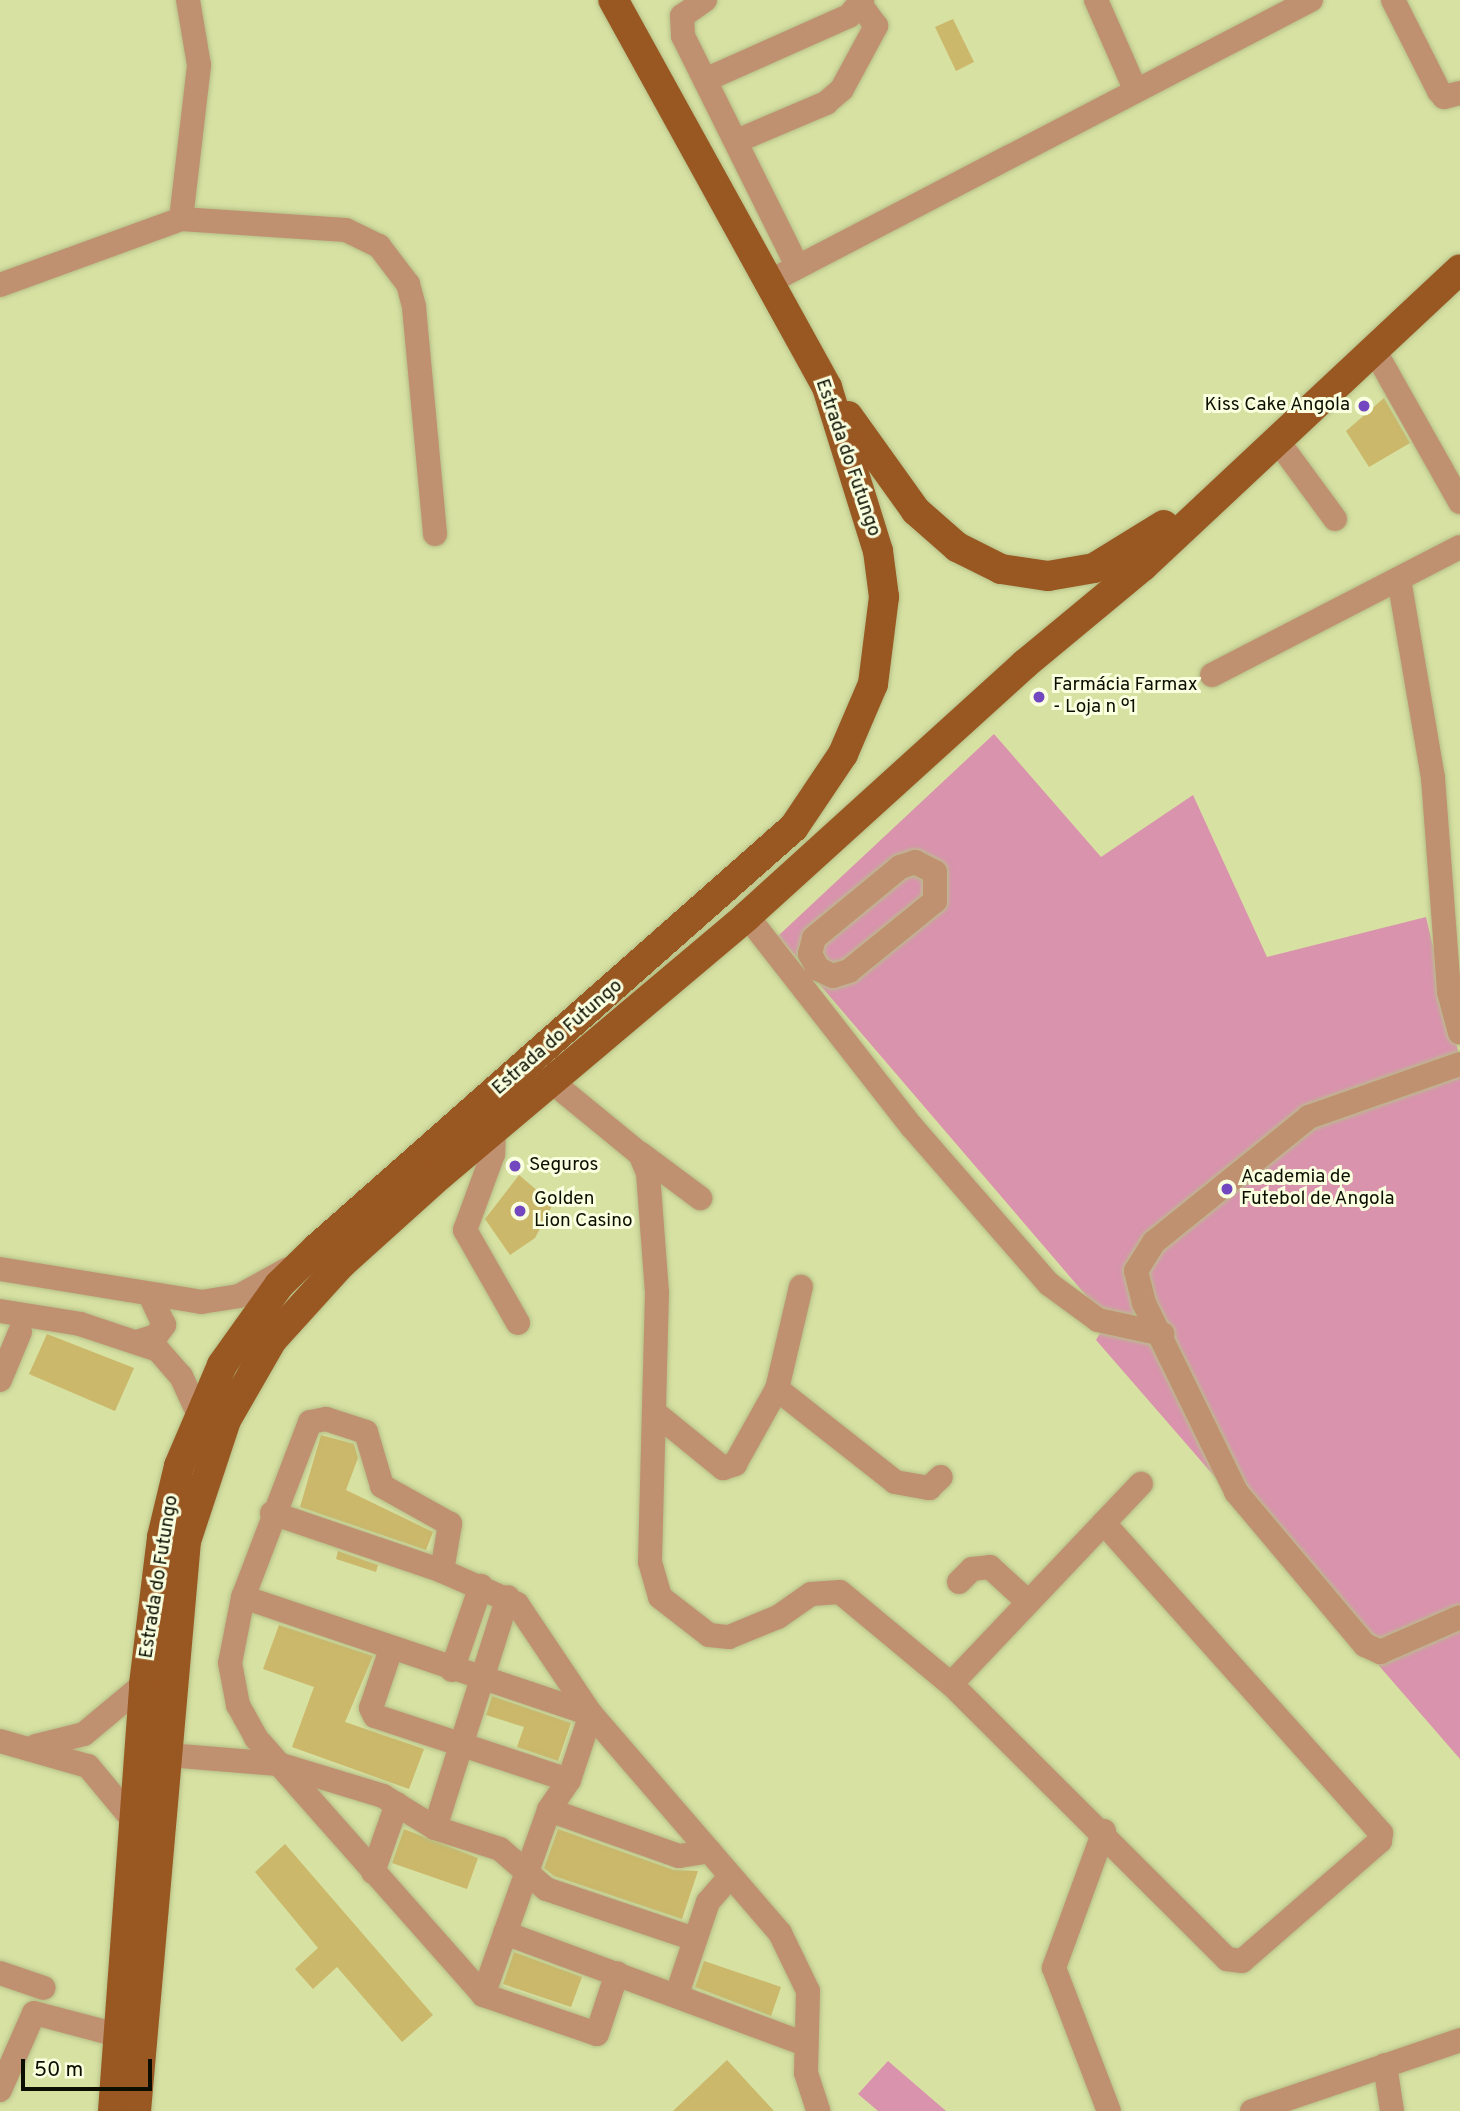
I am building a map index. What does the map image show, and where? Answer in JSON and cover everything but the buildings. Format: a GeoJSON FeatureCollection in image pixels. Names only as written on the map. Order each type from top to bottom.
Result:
{"type":"FeatureCollection","features":[{"type":"Feature","properties":{"kind":"main road","name":"Estrada do Futungo"},"geometry":{"type":"LineString","coordinates":[[113,2111],[144,1684],[162,1537],[198,1413],[247,1326],[317,1248],[756,867],[794,827],[843,754],[873,684],[884,597],[867,503],[827,387],[613,0]]}},
{"type":"Feature","properties":{"kind":"main road","name":"Estrada do Futungo"},"geometry":{"type":"LineString","coordinates":[[136,2111],[186,1541],[204,1475],[247,1375],[341,1264],[494,1130],[747,916],[1376,353],[1460,269]]}},
{"type":"Feature","properties":{"kind":"main road"},"geometry":{"type":"LineString","coordinates":[[1376,353],[1460,288]]}},
{"type":"Feature","properties":{"kind":"main road"},"geometry":{"type":"LineString","coordinates":[[827,387],[904,496],[943,536],[986,564],[1032,576],[1071,573],[1119,556],[1277,440]]}},
{"type":"Feature","properties":{"kind":"street"},"geometry":{"type":"LineString","coordinates":[[181,219],[198,65],[188,0]]}},
{"type":"Feature","properties":{"kind":"street"},"geometry":{"type":"LineString","coordinates":[[705,0],[687,8],[681,26],[705,80],[739,140],[797,266]]}},
{"type":"Feature","properties":{"kind":"street"},"geometry":{"type":"LineString","coordinates":[[1096,0],[1136,91]]}},
{"type":"Feature","properties":{"kind":"street"},"geometry":{"type":"LineString","coordinates":[[769,282],[1311,0]]}},
{"type":"Feature","properties":{"kind":"street"},"geometry":{"type":"LineString","coordinates":[[1393,0],[1439,91],[1460,93]]}},
{"type":"Feature","properties":{"kind":"street"},"geometry":{"type":"LineString","coordinates":[[705,80],[849,16],[861,2],[876,26],[842,89],[826,103],[739,140]]}},
{"type":"Feature","properties":{"kind":"street"},"geometry":{"type":"LineString","coordinates":[[0,285],[181,219],[346,230],[379,246],[396,265],[414,307],[435,534]]}},
{"type":"Feature","properties":{"kind":"street"},"geometry":{"type":"LineString","coordinates":[[1376,353],[1460,502]]}},
{"type":"Feature","properties":{"kind":"street"},"geometry":{"type":"LineString","coordinates":[[1277,440],[1335,519]]}},
{"type":"Feature","properties":{"kind":"street"},"geometry":{"type":"LineString","coordinates":[[1212,675],[1460,547]]}},
{"type":"Feature","properties":{"kind":"street"},"geometry":{"type":"LineString","coordinates":[[1399,579],[1433,778],[1460,1033]]}},
{"type":"Feature","properties":{"kind":"street"},"geometry":{"type":"LineString","coordinates":[[915,862],[934,872],[935,901],[849,971],[833,976],[804,969],[814,938],[900,867],[915,862]]}},
{"type":"Feature","properties":{"kind":"street"},"geometry":{"type":"LineString","coordinates":[[747,916],[804,969],[912,1127],[1049,1284],[1098,1321],[1162,1334]]}},
{"type":"Feature","properties":{"kind":"street"},"geometry":{"type":"LineString","coordinates":[[1460,1064],[1346,1099],[1309,1117],[1154,1242],[1136,1271],[1162,1334],[1236,1492],[1365,1645],[1380,1653],[1460,1617]]}},
{"type":"Feature","properties":{"kind":"street"},"geometry":{"type":"LineString","coordinates":[[552,1082],[640,1154],[700,1198]]}},
{"type":"Feature","properties":{"kind":"street"},"geometry":{"type":"LineString","coordinates":[[494,1130],[493,1154],[465,1230],[518,1322]]}},
{"type":"Feature","properties":{"kind":"street"},"geometry":{"type":"LineString","coordinates":[[640,1154],[653,1196],[654,1412],[650,1562],[671,1610],[709,1635],[729,1637],[759,1627],[811,1594],[840,1592],[951,1684],[1234,1963],[1382,1838],[1104,1523]]}},
{"type":"Feature","properties":{"kind":"street"},"geometry":{"type":"LineString","coordinates":[[0,1269],[152,1299],[239,1296],[317,1248]]}},
{"type":"Feature","properties":{"kind":"street"},"geometry":{"type":"LineString","coordinates":[[654,1412],[728,1469],[777,1389],[801,1287]]}},
{"type":"Feature","properties":{"kind":"street"},"geometry":{"type":"LineString","coordinates":[[140,1341],[156,1336],[164,1325],[152,1299]]}},
{"type":"Feature","properties":{"kind":"street"},"geometry":{"type":"LineString","coordinates":[[0,1311],[140,1341],[174,1365],[198,1413]]}},
{"type":"Feature","properties":{"kind":"street"},"geometry":{"type":"LineString","coordinates":[[0,1380],[20,1332]]}},
{"type":"Feature","properties":{"kind":"street"},"geometry":{"type":"LineString","coordinates":[[777,1389],[895,1482],[929,1488],[941,1477]]}},
{"type":"Feature","properties":{"kind":"street"},"geometry":{"type":"LineString","coordinates":[[442,1571],[450,1524],[388,1493],[373,1471],[370,1436],[326,1419],[307,1426],[272,1513],[243,1597],[231,1684],[256,1738],[292,1772],[373,1872],[483,1994],[597,2034],[617,1973]]}},
{"type":"Feature","properties":{"kind":"street"},"geometry":{"type":"LineString","coordinates":[[951,1684],[1141,1484]]}},
{"type":"Feature","properties":{"kind":"street"},"geometry":{"type":"LineString","coordinates":[[272,1513],[442,1571],[508,1597],[591,1714],[780,1933],[802,1972],[808,1991],[805,2043],[818,2111]]}},
{"type":"Feature","properties":{"kind":"street"},"geometry":{"type":"LineString","coordinates":[[959,1582],[972,1569],[990,1567],[1028,1602]]}},
{"type":"Feature","properties":{"kind":"street"},"geometry":{"type":"LineString","coordinates":[[452,1670],[481,1586]]}},
{"type":"Feature","properties":{"kind":"street"},"geometry":{"type":"LineString","coordinates":[[243,1597],[479,1680],[591,1714]]}},
{"type":"Feature","properties":{"kind":"street"},"geometry":{"type":"LineString","coordinates":[[435,1828],[479,1680],[508,1597]]}},
{"type":"Feature","properties":{"kind":"street"},"geometry":{"type":"LineString","coordinates":[[391,1649],[373,1714],[569,1780]]}},
{"type":"Feature","properties":{"kind":"street"},"geometry":{"type":"LineString","coordinates":[[32,1747],[84,1734],[144,1684]]}},
{"type":"Feature","properties":{"kind":"street"},"geometry":{"type":"LineString","coordinates":[[483,1994],[525,1872],[549,1810],[569,1780],[591,1714]]}},
{"type":"Feature","properties":{"kind":"street"},"geometry":{"type":"LineString","coordinates":[[0,1741],[32,1747],[88,1766],[133,1821]]}},
{"type":"Feature","properties":{"kind":"street"},"geometry":{"type":"LineString","coordinates":[[167,1762],[292,1772],[397,1804],[435,1828],[500,1849],[546,1889],[695,1939]]}},
{"type":"Feature","properties":{"kind":"street"},"geometry":{"type":"LineString","coordinates":[[373,1872],[397,1804]]}},
{"type":"Feature","properties":{"kind":"street"},"geometry":{"type":"LineString","coordinates":[[549,1810],[679,1856],[710,1852]]}},
{"type":"Feature","properties":{"kind":"street"},"geometry":{"type":"LineString","coordinates":[[1104,1832],[1054,1968],[1109,2111]]}},
{"type":"Feature","properties":{"kind":"street"},"geometry":{"type":"LineString","coordinates":[[677,1994],[708,1902],[730,1877]]}},
{"type":"Feature","properties":{"kind":"street"},"geometry":{"type":"LineString","coordinates":[[505,1933],[805,2043]]}},
{"type":"Feature","properties":{"kind":"street"},"geometry":{"type":"LineString","coordinates":[[0,1973],[44,1988]]}},
{"type":"Feature","properties":{"kind":"street"},"geometry":{"type":"LineString","coordinates":[[0,2090],[34,2013],[118,2035]]}},
{"type":"Feature","properties":{"kind":"street"},"geometry":{"type":"LineString","coordinates":[[1252,2111],[1460,2040]]}},
{"type":"Feature","properties":{"kind":"street"},"geometry":{"type":"LineString","coordinates":[[1385,2065],[1392,2111]]}},
{"type":"Feature","properties":{"kind":"shaded area","name":"Academia de Futebol de Angola"},"geometry":{"type":"Polygon","coordinates":[[[994,734],[1101,857],[1193,795],[1267,957],[1426,917],[1460,1059],[1460,1759],[1096,1340],[1107,1320],[778,936],[994,734]]]}},
{"type":"Feature","properties":{"kind":"shaded area"},"geometry":{"type":"Polygon","coordinates":[[[888,2061],[946,2111],[878,2111],[858,2094],[888,2061]]]}},
{"type":"Feature","properties":{"kind":"place","name":"Kiss Cake Angola"},"geometry":{"type":"Point","coordinates":[1364,406]}},
{"type":"Feature","properties":{"kind":"place","name":"Farmácia Farmax - Loja n º1"},"geometry":{"type":"Point","coordinates":[1039,697]}},
{"type":"Feature","properties":{"kind":"place","name":"Seguros"},"geometry":{"type":"Point","coordinates":[515,1166]}},
{"type":"Feature","properties":{"kind":"place","name":"Academia de Futebol de Angola"},"geometry":{"type":"Point","coordinates":[1227,1189]}},
{"type":"Feature","properties":{"kind":"place","name":"Golden Lion Casino"},"geometry":{"type":"Point","coordinates":[520,1211]}}]}
